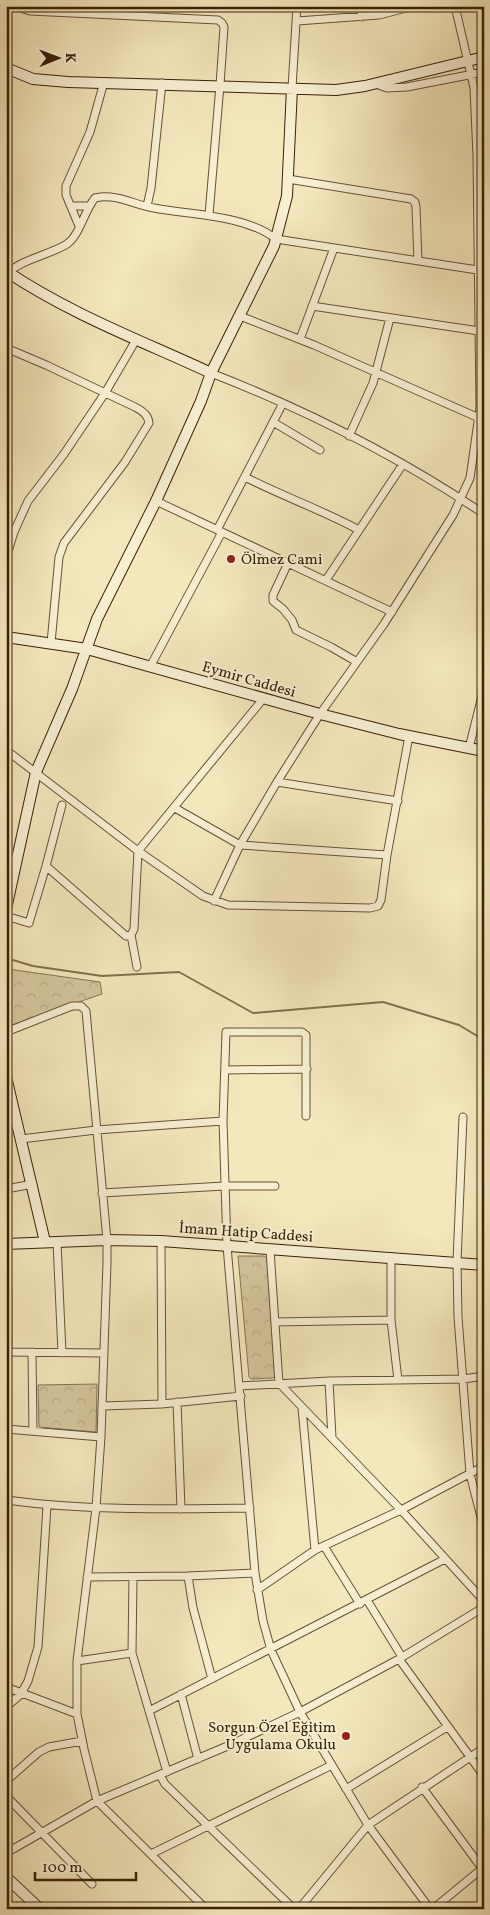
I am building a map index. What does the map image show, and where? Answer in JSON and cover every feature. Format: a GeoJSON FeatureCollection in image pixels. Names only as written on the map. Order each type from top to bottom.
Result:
{"type":"FeatureCollection","features":[{"type":"Feature","properties":{"kind":"street"},"geometry":{"type":"LineString","coordinates":[[14,6],[30,11],[218,20],[222,23],[224,28],[209,215]]}},
{"type":"Feature","properties":{"kind":"street"},"geometry":{"type":"LineString","coordinates":[[6,909],[10,870],[36,772],[72,689],[97,619],[156,501],[201,401],[211,373],[276,239],[287,196],[297,6]]}},
{"type":"Feature","properties":{"kind":"street"},"geometry":{"type":"LineString","coordinates":[[360,6],[362,17]]}},
{"type":"Feature","properties":{"kind":"street"},"geometry":{"type":"LineString","coordinates":[[297,21],[379,15],[414,6]]}},
{"type":"Feature","properties":{"kind":"street"},"geometry":{"type":"LineString","coordinates":[[214,901],[240,846],[277,782],[320,714],[392,612],[453,515],[470,478],[482,387],[479,331],[481,204],[474,88],[455,6]]}},
{"type":"Feature","properties":{"kind":"street"},"geometry":{"type":"LineString","coordinates":[[6,68],[33,78],[336,90],[376,84],[484,57]]}},
{"type":"Feature","properties":{"kind":"street"},"geometry":{"type":"LineString","coordinates":[[376,84],[387,88],[407,87],[484,72]]}},
{"type":"Feature","properties":{"kind":"street"},"geometry":{"type":"LineString","coordinates":[[79,226],[66,195],[66,186],[90,132],[104,82]]}},
{"type":"Feature","properties":{"kind":"street"},"geometry":{"type":"LineString","coordinates":[[147,206],[151,188],[162,83]]}},
{"type":"Feature","properties":{"kind":"street"},"geometry":{"type":"LineString","coordinates":[[288,179],[411,199],[415,202],[416,207],[418,261]]}},
{"type":"Feature","properties":{"kind":"street"},"geometry":{"type":"LineString","coordinates":[[481,271],[276,239],[269,233],[256,228],[209,215],[147,206],[114,196],[95,198],[89,206],[73,239],[65,245],[13,268],[7,274],[66,306],[136,340],[283,403],[349,436],[403,464],[484,514]]}},
{"type":"Feature","properties":{"kind":"street"},"geometry":{"type":"LineString","coordinates":[[72,206],[89,206]]}},
{"type":"Feature","properties":{"kind":"street"},"geometry":{"type":"LineString","coordinates":[[300,339],[334,248]]}},
{"type":"Feature","properties":{"kind":"street"},"geometry":{"type":"LineString","coordinates":[[312,306],[479,331]]}},
{"type":"Feature","properties":{"kind":"street"},"geometry":{"type":"LineString","coordinates":[[240,316],[300,339],[479,418]]}},
{"type":"Feature","properties":{"kind":"street"},"geometry":{"type":"LineString","coordinates":[[349,436],[373,383],[390,318]]}},
{"type":"Feature","properties":{"kind":"street"},"geometry":{"type":"LineString","coordinates":[[6,558],[9,537],[28,501],[64,454],[105,393],[136,340]]}},
{"type":"Feature","properties":{"kind":"street"},"geometry":{"type":"LineString","coordinates":[[6,348],[144,412],[148,418],[148,423],[125,462],[64,543],[59,557],[51,643]]}},
{"type":"Feature","properties":{"kind":"street"},"geometry":{"type":"LineString","coordinates":[[150,667],[283,403]]}},
{"type":"Feature","properties":{"kind":"street"},"geometry":{"type":"LineString","coordinates":[[273,422],[320,450]]}},
{"type":"Feature","properties":{"kind":"street"},"geometry":{"type":"LineString","coordinates":[[326,580],[403,464]]}},
{"type":"Feature","properties":{"kind":"street"},"geometry":{"type":"LineString","coordinates":[[245,477],[281,496],[332,516],[359,530]]}},
{"type":"Feature","properties":{"kind":"street"},"geometry":{"type":"LineString","coordinates":[[156,501],[392,612]]}},
{"type":"Feature","properties":{"kind":"street"},"geometry":{"type":"LineString","coordinates":[[288,563],[273,595],[273,601],[284,609],[296,630],[357,662]]}},
{"type":"Feature","properties":{"kind":"street","name":"Eymir Caddesi"},"geometry":{"type":"LineString","coordinates":[[6,637],[86,649],[320,714],[409,736],[484,751]]}},
{"type":"Feature","properties":{"kind":"street"},"geometry":{"type":"LineString","coordinates":[[469,748],[484,688]]}},
{"type":"Feature","properties":{"kind":"street"},"geometry":{"type":"LineString","coordinates":[[137,967],[131,935],[134,929],[138,851],[263,699]]}},
{"type":"Feature","properties":{"kind":"street"},"geometry":{"type":"LineString","coordinates":[[6,750],[138,851],[203,896],[214,901],[228,905],[376,907],[381,900],[387,855],[409,736]]}},
{"type":"Feature","properties":{"kind":"street"},"geometry":{"type":"LineString","coordinates":[[277,782],[398,801]]}},
{"type":"Feature","properties":{"kind":"street"},"geometry":{"type":"LineString","coordinates":[[6,916],[30,923],[62,805]]}},
{"type":"Feature","properties":{"kind":"street"},"geometry":{"type":"LineString","coordinates":[[175,808],[240,846],[387,855]]}},
{"type":"Feature","properties":{"kind":"street"},"geometry":{"type":"LineString","coordinates":[[46,866],[126,936],[131,935]]}},
{"type":"Feature","properties":{"kind":"street"},"geometry":{"type":"LineString","coordinates":[[6,1032],[72,1006],[81,1006],[86,1011],[107,1240],[101,1438],[96,1508],[78,1661],[78,1714],[82,1741],[97,1801],[206,1909]]}},
{"type":"Feature","properties":{"kind":"street"},"geometry":{"type":"LineString","coordinates":[[306,1116],[306,1035],[302,1032],[226,1032],[223,1121],[227,1246],[241,1396],[254,1573],[271,1650],[300,1712],[368,1825],[432,1909],[483,1869],[422,1787]]}},
{"type":"Feature","properties":{"kind":"street"},"geometry":{"type":"LineString","coordinates":[[225,1070],[306,1069]]}},
{"type":"Feature","properties":{"kind":"street"},"geometry":{"type":"LineString","coordinates":[[6,1077],[33,1184],[45,1242]]}},
{"type":"Feature","properties":{"kind":"street"},"geometry":{"type":"LineString","coordinates":[[463,1117],[457,1262],[458,1318],[470,1474],[484,1529]]}},
{"type":"Feature","properties":{"kind":"street"},"geometry":{"type":"LineString","coordinates":[[21,1139],[96,1130],[223,1121]]}},
{"type":"Feature","properties":{"kind":"street"},"geometry":{"type":"LineString","coordinates":[[6,1189],[33,1184]]}},
{"type":"Feature","properties":{"kind":"street"},"geometry":{"type":"LineString","coordinates":[[102,1193],[224,1186],[276,1186]]}},
{"type":"Feature","properties":{"kind":"street","name":"İmam Hatip Caddesi"},"geometry":{"type":"LineString","coordinates":[[6,1244],[107,1240],[161,1241],[484,1265]]}},
{"type":"Feature","properties":{"kind":"street"},"geometry":{"type":"LineString","coordinates":[[161,1241],[162,1404]]}},
{"type":"Feature","properties":{"kind":"street"},"geometry":{"type":"LineString","coordinates":[[57,1242],[62,1353]]}},
{"type":"Feature","properties":{"kind":"street"},"geometry":{"type":"LineString","coordinates":[[270,1250],[279,1383],[401,1510],[484,1601]]}},
{"type":"Feature","properties":{"kind":"street"},"geometry":{"type":"LineString","coordinates":[[391,1257],[391,1320],[398,1380]]}},
{"type":"Feature","properties":{"kind":"street"},"geometry":{"type":"LineString","coordinates":[[6,1262],[8,1292],[7,1352],[104,1353]]}},
{"type":"Feature","properties":{"kind":"street"},"geometry":{"type":"LineString","coordinates":[[275,1322],[391,1320]]}},
{"type":"Feature","properties":{"kind":"street"},"geometry":{"type":"LineString","coordinates":[[32,1352],[33,1431]]}},
{"type":"Feature","properties":{"kind":"street"},"geometry":{"type":"LineString","coordinates":[[240,1386],[329,1381],[463,1379],[484,1376]]}},
{"type":"Feature","properties":{"kind":"street"},"geometry":{"type":"LineString","coordinates":[[329,1381],[332,1438]]}},
{"type":"Feature","properties":{"kind":"street"},"geometry":{"type":"LineString","coordinates":[[102,1406],[162,1404],[241,1396]]}},
{"type":"Feature","properties":{"kind":"street"},"geometry":{"type":"LineString","coordinates":[[177,1402],[181,1509]]}},
{"type":"Feature","properties":{"kind":"street"},"geometry":{"type":"LineString","coordinates":[[302,1408],[315,1550]]}},
{"type":"Feature","properties":{"kind":"street"},"geometry":{"type":"LineString","coordinates":[[6,1429],[101,1438]]}},
{"type":"Feature","properties":{"kind":"street"},"geometry":{"type":"LineString","coordinates":[[257,1590],[315,1550],[401,1510],[484,1466]]}},
{"type":"Feature","properties":{"kind":"street"},"geometry":{"type":"LineString","coordinates":[[6,1500],[47,1506],[96,1508],[250,1508]]}},
{"type":"Feature","properties":{"kind":"street"},"geometry":{"type":"LineString","coordinates":[[6,1706],[21,1694],[33,1665],[38,1646],[47,1506]]}},
{"type":"Feature","properties":{"kind":"street"},"geometry":{"type":"LineString","coordinates":[[324,1546],[364,1602],[447,1727],[484,1776]]}},
{"type":"Feature","properties":{"kind":"street"},"geometry":{"type":"LineString","coordinates":[[149,1711],[445,1559]]}},
{"type":"Feature","properties":{"kind":"street"},"geometry":{"type":"LineString","coordinates":[[87,1576],[188,1576],[254,1573]]}},
{"type":"Feature","properties":{"kind":"street"},"geometry":{"type":"LineString","coordinates":[[133,1576],[132,1653],[149,1711],[165,1784],[294,1909]]}},
{"type":"Feature","properties":{"kind":"street"},"geometry":{"type":"LineString","coordinates":[[188,1576],[192,1608],[212,1679]]}},
{"type":"Feature","properties":{"kind":"street"},"geometry":{"type":"LineString","coordinates":[[7,1855],[97,1801],[198,1759],[300,1712],[400,1658],[484,1607]]}},
{"type":"Feature","properties":{"kind":"street"},"geometry":{"type":"LineString","coordinates":[[78,1661],[132,1653]]}},
{"type":"Feature","properties":{"kind":"street"},"geometry":{"type":"LineString","coordinates":[[6,1687],[78,1714]]}},
{"type":"Feature","properties":{"kind":"street"},"geometry":{"type":"LineString","coordinates":[[182,1694],[198,1759]]}},
{"type":"Feature","properties":{"kind":"street"},"geometry":{"type":"LineString","coordinates":[[346,1788],[447,1727]]}},
{"type":"Feature","properties":{"kind":"street"},"geometry":{"type":"LineString","coordinates":[[6,1781],[39,1752],[49,1747],[82,1741]]}},
{"type":"Feature","properties":{"kind":"street"},"geometry":{"type":"LineString","coordinates":[[298,1909],[368,1825],[422,1787],[484,1748]]}},
{"type":"Feature","properties":{"kind":"street"},"geometry":{"type":"LineString","coordinates":[[151,1854],[332,1765]]}},
{"type":"Feature","properties":{"kind":"street"},"geometry":{"type":"LineString","coordinates":[[6,1796],[92,1884]]}},
{"type":"Feature","properties":{"kind":"street"},"geometry":{"type":"LineString","coordinates":[[6,1877],[40,1909]]}},
{"type":"Feature","properties":{"kind":"green space"},"geometry":{"type":"Polygon","coordinates":[[[8,969],[100,982],[102,994],[6,1027],[8,969]]]}},
{"type":"Feature","properties":{"kind":"green space"},"geometry":{"type":"Polygon","coordinates":[[[238,1256],[264,1256],[267,1258],[275,1376],[273,1378],[251,1379],[249,1377],[238,1256]]]}},
{"type":"Feature","properties":{"kind":"green space"},"geometry":{"type":"Polygon","coordinates":[[[97,1384],[96,1432],[39,1427],[38,1385],[97,1384]]]}},
{"type":"Feature","properties":{"kind":"waterway"},"geometry":{"type":"LineString","coordinates":[[6,958],[33,966],[102,976],[179,972],[253,1013],[383,1002],[459,1025],[484,1040]]}},
{"type":"Feature","properties":{"kind":"place","name":"Ölmez Cami"},"geometry":{"type":"Point","coordinates":[231,559]}},
{"type":"Feature","properties":{"kind":"place","name":"Sorgun Özel Eğitim Uygulama Okulu"},"geometry":{"type":"Point","coordinates":[346,1736]}}]}
